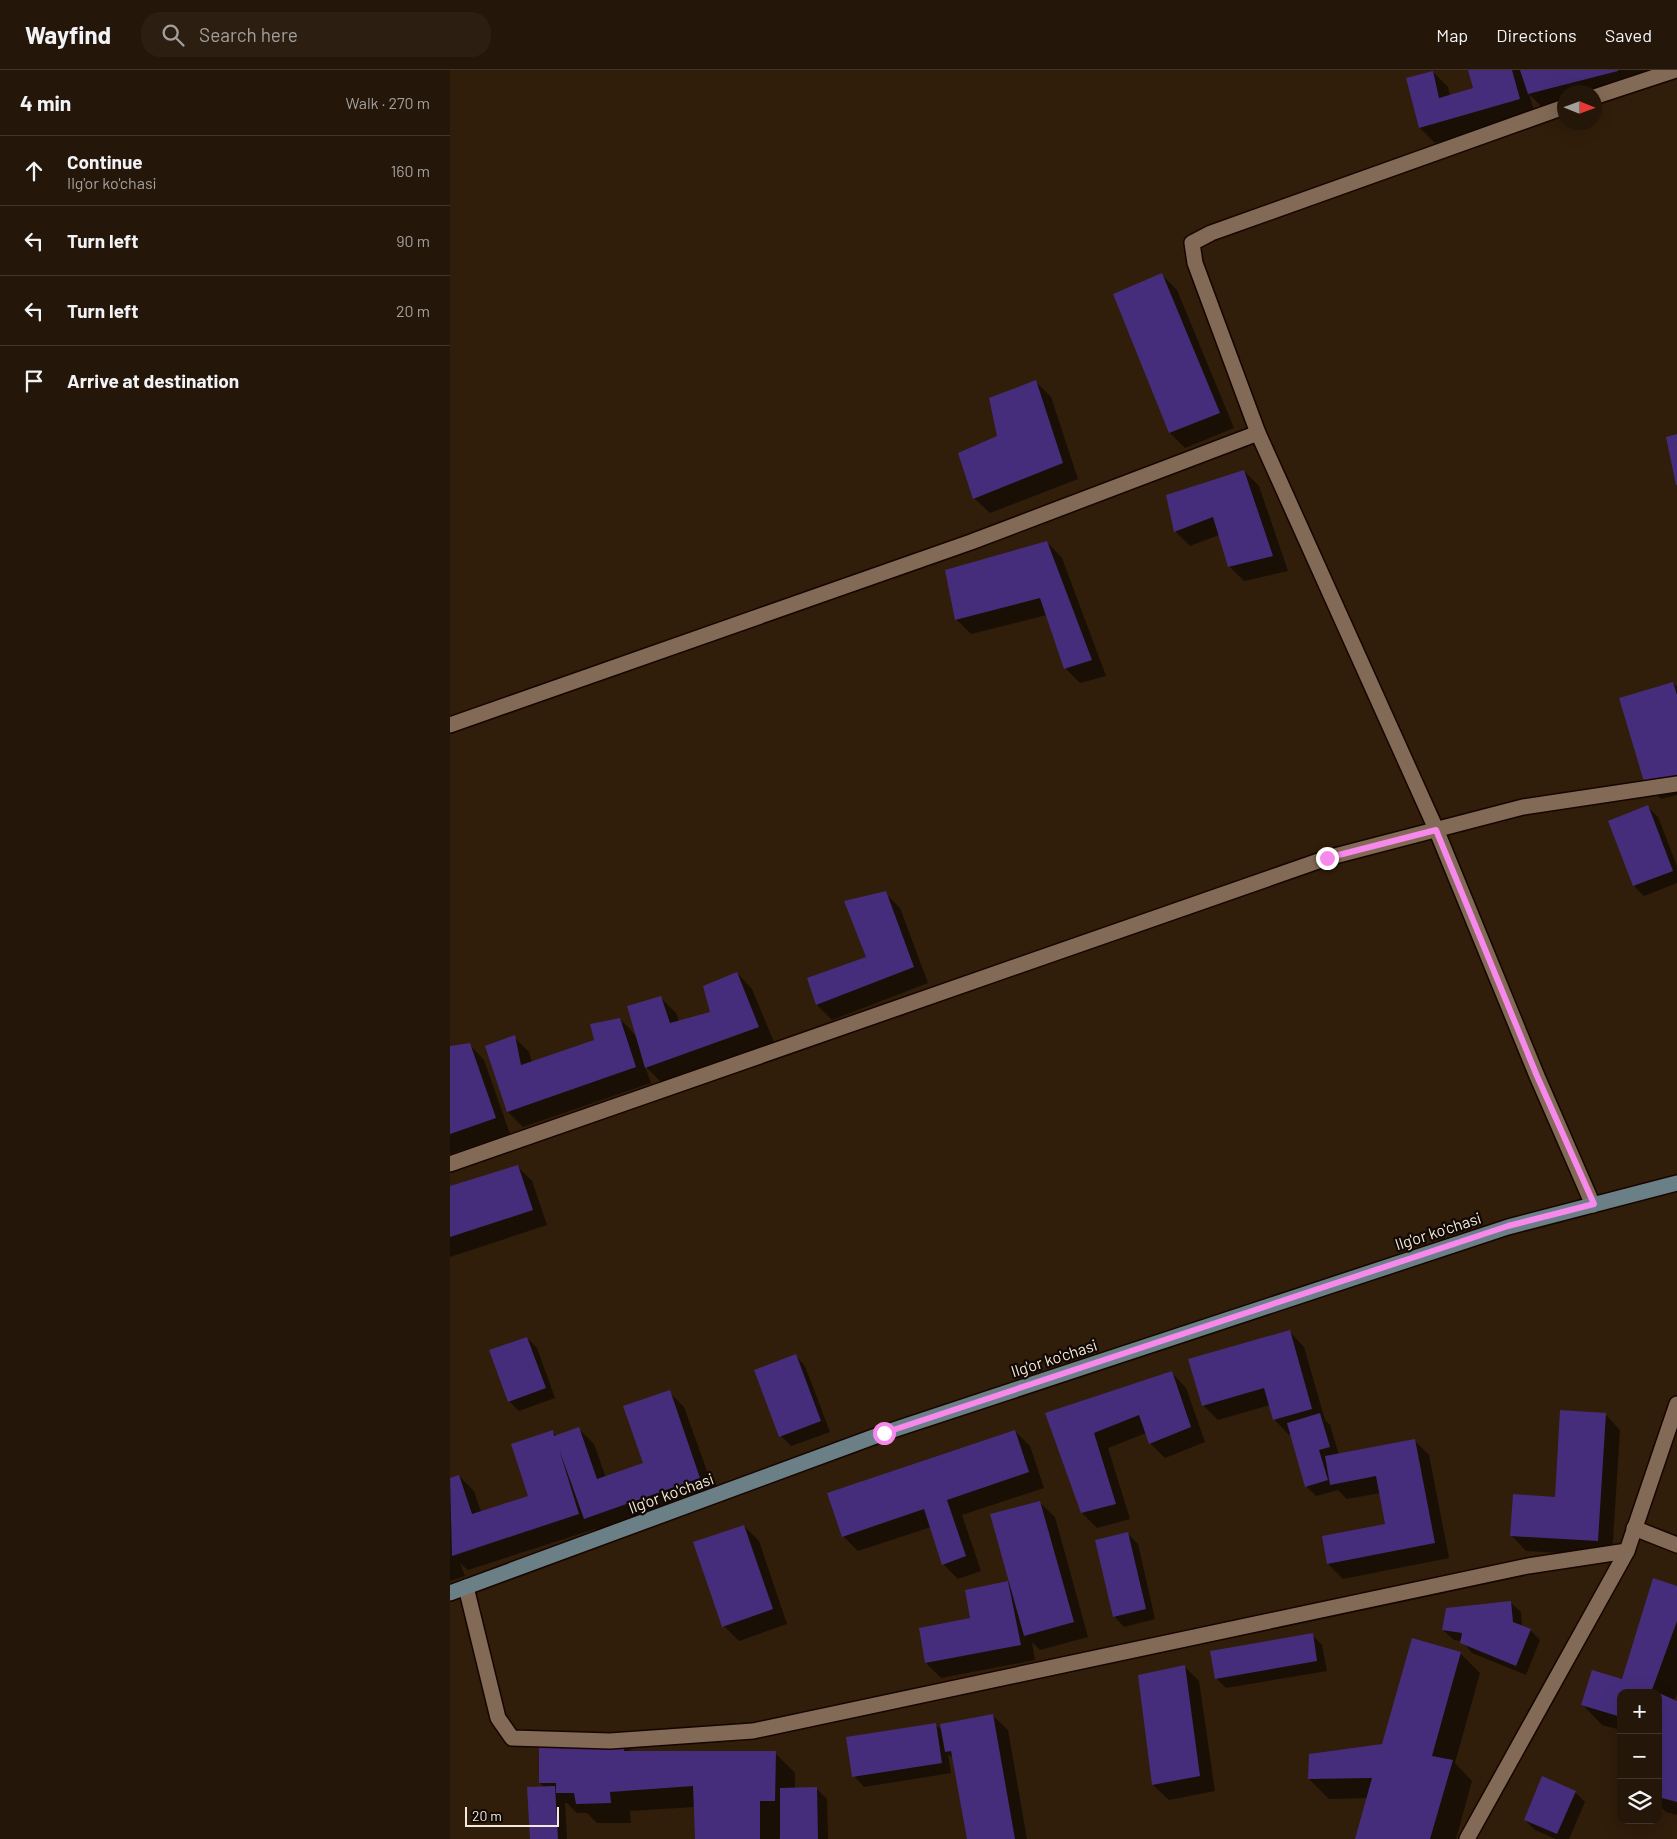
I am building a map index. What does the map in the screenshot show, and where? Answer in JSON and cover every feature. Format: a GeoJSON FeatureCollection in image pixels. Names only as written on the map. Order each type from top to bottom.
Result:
{"type":"FeatureCollection","features":[{"type":"Feature","properties":{"kind":"street"},"geometry":{"type":"LineString","coordinates":[[1602,93],[1676,70]]}},
{"type":"Feature","properties":{"kind":"street"},"geometry":{"type":"LineString","coordinates":[[1557,110],[1220,230],[1192,243],[1194,263],[1258,433],[1436,830],[1537,1076],[1594,1204]]}},
{"type":"Feature","properties":{"kind":"street"},"geometry":{"type":"LineString","coordinates":[[450,725],[971,542],[1258,433]]}},
{"type":"Feature","properties":{"kind":"street"},"geometry":{"type":"LineString","coordinates":[[450,1164],[1327,858],[1523,807],[1677,784]]}},
{"type":"Feature","properties":{"kind":"street","name":"Ilg'or ko'chasi"},"geometry":{"type":"LineString","coordinates":[[450,1593],[884,1433],[1508,1226],[1677,1183]]}},
{"type":"Feature","properties":{"kind":"street"},"geometry":{"type":"LineString","coordinates":[[1467,1839],[1627,1551],[1677,1404]]}},
{"type":"Feature","properties":{"kind":"street"},"geometry":{"type":"LineString","coordinates":[[1634,1528],[1677,1545]]}},
{"type":"Feature","properties":{"kind":"street"},"geometry":{"type":"LineString","coordinates":[[466,1587],[498,1718],[512,1738],[610,1741],[754,1731],[1528,1566],[1627,1551]]}},
{"type":"Feature","properties":{"kind":"building"},"geometry":{"type":"Polygon","coordinates":[[[1468,70],[1512,70],[1520,99],[1419,128],[1406,78],[1433,71],[1439,98],[1473,88],[1468,70]]]}},
{"type":"Feature","properties":{"kind":"building"},"geometry":{"type":"Polygon","coordinates":[[[1520,70],[1618,70],[1557,85],[1557,87],[1528,94],[1520,70]]]}},
{"type":"Feature","properties":{"kind":"building"},"geometry":{"type":"Polygon","coordinates":[[[1162,273],[1220,413],[1169,433],[1113,294],[1162,273]]]}},
{"type":"Feature","properties":{"kind":"building"},"geometry":{"type":"Polygon","coordinates":[[[1036,380],[1063,463],[973,499],[958,453],[997,436],[989,398],[1036,380]]]}},
{"type":"Feature","properties":{"kind":"building"},"geometry":{"type":"Polygon","coordinates":[[[1677,434],[1677,485],[1676,485],[1666,437],[1677,434]]]}},
{"type":"Feature","properties":{"kind":"building"},"geometry":{"type":"Polygon","coordinates":[[[1244,470],[1273,556],[1228,567],[1213,517],[1174,532],[1166,495],[1244,470]]]}},
{"type":"Feature","properties":{"kind":"building"},"geometry":{"type":"Polygon","coordinates":[[[1047,541],[1092,660],[1064,669],[1040,598],[955,620],[945,570],[1047,541]]]}},
{"type":"Feature","properties":{"kind":"building"},"geometry":{"type":"Polygon","coordinates":[[[1673,682],[1677,695],[1677,775],[1645,785],[1619,698],[1673,682]]]}},
{"type":"Feature","properties":{"kind":"building"},"geometry":{"type":"Polygon","coordinates":[[[1648,805],[1673,871],[1633,886],[1608,821],[1648,805]]]}},
{"type":"Feature","properties":{"kind":"building"},"geometry":{"type":"Polygon","coordinates":[[[886,891],[914,967],[816,1005],[807,978],[866,957],[844,901],[886,891]]]}},
{"type":"Feature","properties":{"kind":"building"},"geometry":{"type":"Polygon","coordinates":[[[737,972],[759,1027],[645,1068],[627,1006],[661,996],[670,1023],[710,1012],[703,986],[737,972]]]}},
{"type":"Feature","properties":{"kind":"building"},"geometry":{"type":"Polygon","coordinates":[[[620,1018],[636,1067],[507,1112],[485,1046],[515,1035],[521,1065],[594,1040],[590,1024],[620,1018]]]}},
{"type":"Feature","properties":{"kind":"building"},"geometry":{"type":"Polygon","coordinates":[[[470,1043],[496,1118],[450,1134],[450,1046],[470,1043]]]}},
{"type":"Feature","properties":{"kind":"building"},"geometry":{"type":"Polygon","coordinates":[[[518,1165],[533,1210],[450,1237],[450,1186],[518,1165]]]}},
{"type":"Feature","properties":{"kind":"building"},"geometry":{"type":"Polygon","coordinates":[[[1290,1330],[1312,1409],[1273,1420],[1264,1388],[1202,1406],[1188,1359],[1290,1330]]]}},
{"type":"Feature","properties":{"kind":"building"},"geometry":{"type":"Polygon","coordinates":[[[527,1337],[546,1388],[508,1402],[489,1350],[527,1337]]]}},
{"type":"Feature","properties":{"kind":"building"},"geometry":{"type":"Polygon","coordinates":[[[796,1354],[821,1421],[779,1437],[754,1370],[796,1354]]]}},
{"type":"Feature","properties":{"kind":"building"},"geometry":{"type":"Polygon","coordinates":[[[1172,1371],[1191,1427],[1149,1444],[1139,1415],[1094,1433],[1116,1504],[1081,1513],[1045,1413],[1172,1371]]]}},
{"type":"Feature","properties":{"kind":"building"},"geometry":{"type":"Polygon","coordinates":[[[670,1390],[700,1478],[584,1519],[559,1449],[579,1514],[452,1556],[450,1478],[459,1475],[472,1514],[528,1496],[511,1444],[553,1430],[554,1436],[579,1427],[597,1479],[643,1463],[623,1406],[670,1390]]]}},
{"type":"Feature","properties":{"kind":"building"},"geometry":{"type":"Polygon","coordinates":[[[1560,1410],[1606,1413],[1598,1541],[1510,1536],[1513,1494],[1555,1497],[1560,1410]]]}},
{"type":"Feature","properties":{"kind":"building"},"geometry":{"type":"Polygon","coordinates":[[[1320,1413],[1330,1447],[1319,1450],[1328,1480],[1305,1487],[1287,1423],[1320,1413]]]}},
{"type":"Feature","properties":{"kind":"building"},"geometry":{"type":"Polygon","coordinates":[[[1015,1430],[1029,1472],[947,1500],[966,1556],[942,1565],[924,1509],[842,1537],[827,1493],[1015,1430]]]}},
{"type":"Feature","properties":{"kind":"building"},"geometry":{"type":"Polygon","coordinates":[[[1415,1439],[1435,1543],[1327,1564],[1322,1536],[1385,1524],[1376,1476],[1330,1485],[1325,1456],[1415,1439]]]}},
{"type":"Feature","properties":{"kind":"building"},"geometry":{"type":"Polygon","coordinates":[[[1040,1501],[1074,1622],[1024,1636],[990,1514],[1040,1501]]]}},
{"type":"Feature","properties":{"kind":"building"},"geometry":{"type":"Polygon","coordinates":[[[744,1525],[773,1609],[722,1627],[693,1542],[744,1525]]]}},
{"type":"Feature","properties":{"kind":"building"},"geometry":{"type":"Polygon","coordinates":[[[1128,1532],[1146,1609],[1113,1617],[1095,1540],[1128,1532]]]}},
{"type":"Feature","properties":{"kind":"building"},"geometry":{"type":"Polygon","coordinates":[[[1653,1578],[1677,1586],[1677,1621],[1652,1689],[1617,1689],[1617,1716],[1581,1705],[1592,1670],[1622,1679],[1653,1578]]]}},
{"type":"Feature","properties":{"kind":"building"},"geometry":{"type":"Polygon","coordinates":[[[1008,1581],[1021,1645],[925,1663],[919,1628],[970,1618],[965,1590],[1008,1581]]]}},
{"type":"Feature","properties":{"kind":"building"},"geometry":{"type":"Polygon","coordinates":[[[1511,1601],[1513,1622],[1531,1629],[1516,1666],[1460,1643],[1462,1633],[1442,1630],[1446,1608],[1511,1601]]]}},
{"type":"Feature","properties":{"kind":"building"},"geometry":{"type":"Polygon","coordinates":[[[1313,1633],[1317,1661],[1215,1679],[1210,1651],[1313,1633]]]}},
{"type":"Feature","properties":{"kind":"building"},"geometry":{"type":"Polygon","coordinates":[[[1412,1638],[1461,1652],[1432,1756],[1453,1760],[1430,1839],[1355,1839],[1372,1778],[1308,1779],[1309,1754],[1382,1744],[1412,1638]]]}},
{"type":"Feature","properties":{"kind":"building"},"geometry":{"type":"Polygon","coordinates":[[[1185,1665],[1200,1776],[1152,1785],[1138,1675],[1185,1665]]]}},
{"type":"Feature","properties":{"kind":"building"},"geometry":{"type":"Polygon","coordinates":[[[1662,1694],[1677,1701],[1677,1802],[1662,1798],[1662,1694]]]}},
{"type":"Feature","properties":{"kind":"building"},"geometry":{"type":"Polygon","coordinates":[[[993,1714],[1015,1839],[967,1839],[951,1751],[945,1752],[940,1724],[993,1714]]]}},
{"type":"Feature","properties":{"kind":"building"},"geometry":{"type":"Polygon","coordinates":[[[936,1723],[942,1763],[852,1777],[846,1737],[936,1723]]]}},
{"type":"Feature","properties":{"kind":"building"},"geometry":{"type":"Polygon","coordinates":[[[539,1741],[624,1741],[624,1751],[776,1751],[775,1801],[760,1801],[760,1839],[695,1839],[693,1786],[610,1792],[611,1803],[576,1804],[574,1793],[556,1793],[556,1783],[539,1783],[539,1741]]]}},
{"type":"Feature","properties":{"kind":"building"},"geometry":{"type":"Polygon","coordinates":[[[1542,1776],[1576,1791],[1557,1834],[1524,1820],[1542,1776]]]}},
{"type":"Feature","properties":{"kind":"building"},"geometry":{"type":"Polygon","coordinates":[[[555,1786],[558,1839],[530,1839],[527,1787],[555,1786]]]}},
{"type":"Feature","properties":{"kind":"building"},"geometry":{"type":"Polygon","coordinates":[[[817,1787],[818,1839],[780,1839],[780,1788],[817,1787]]]}},
{"type":"Feature","properties":{"kind":"route"},"geometry":{"type":"LineString","coordinates":[[884,1433],[1508,1226],[1594,1204],[1537,1076],[1436,830],[1327,858]]}}]}
